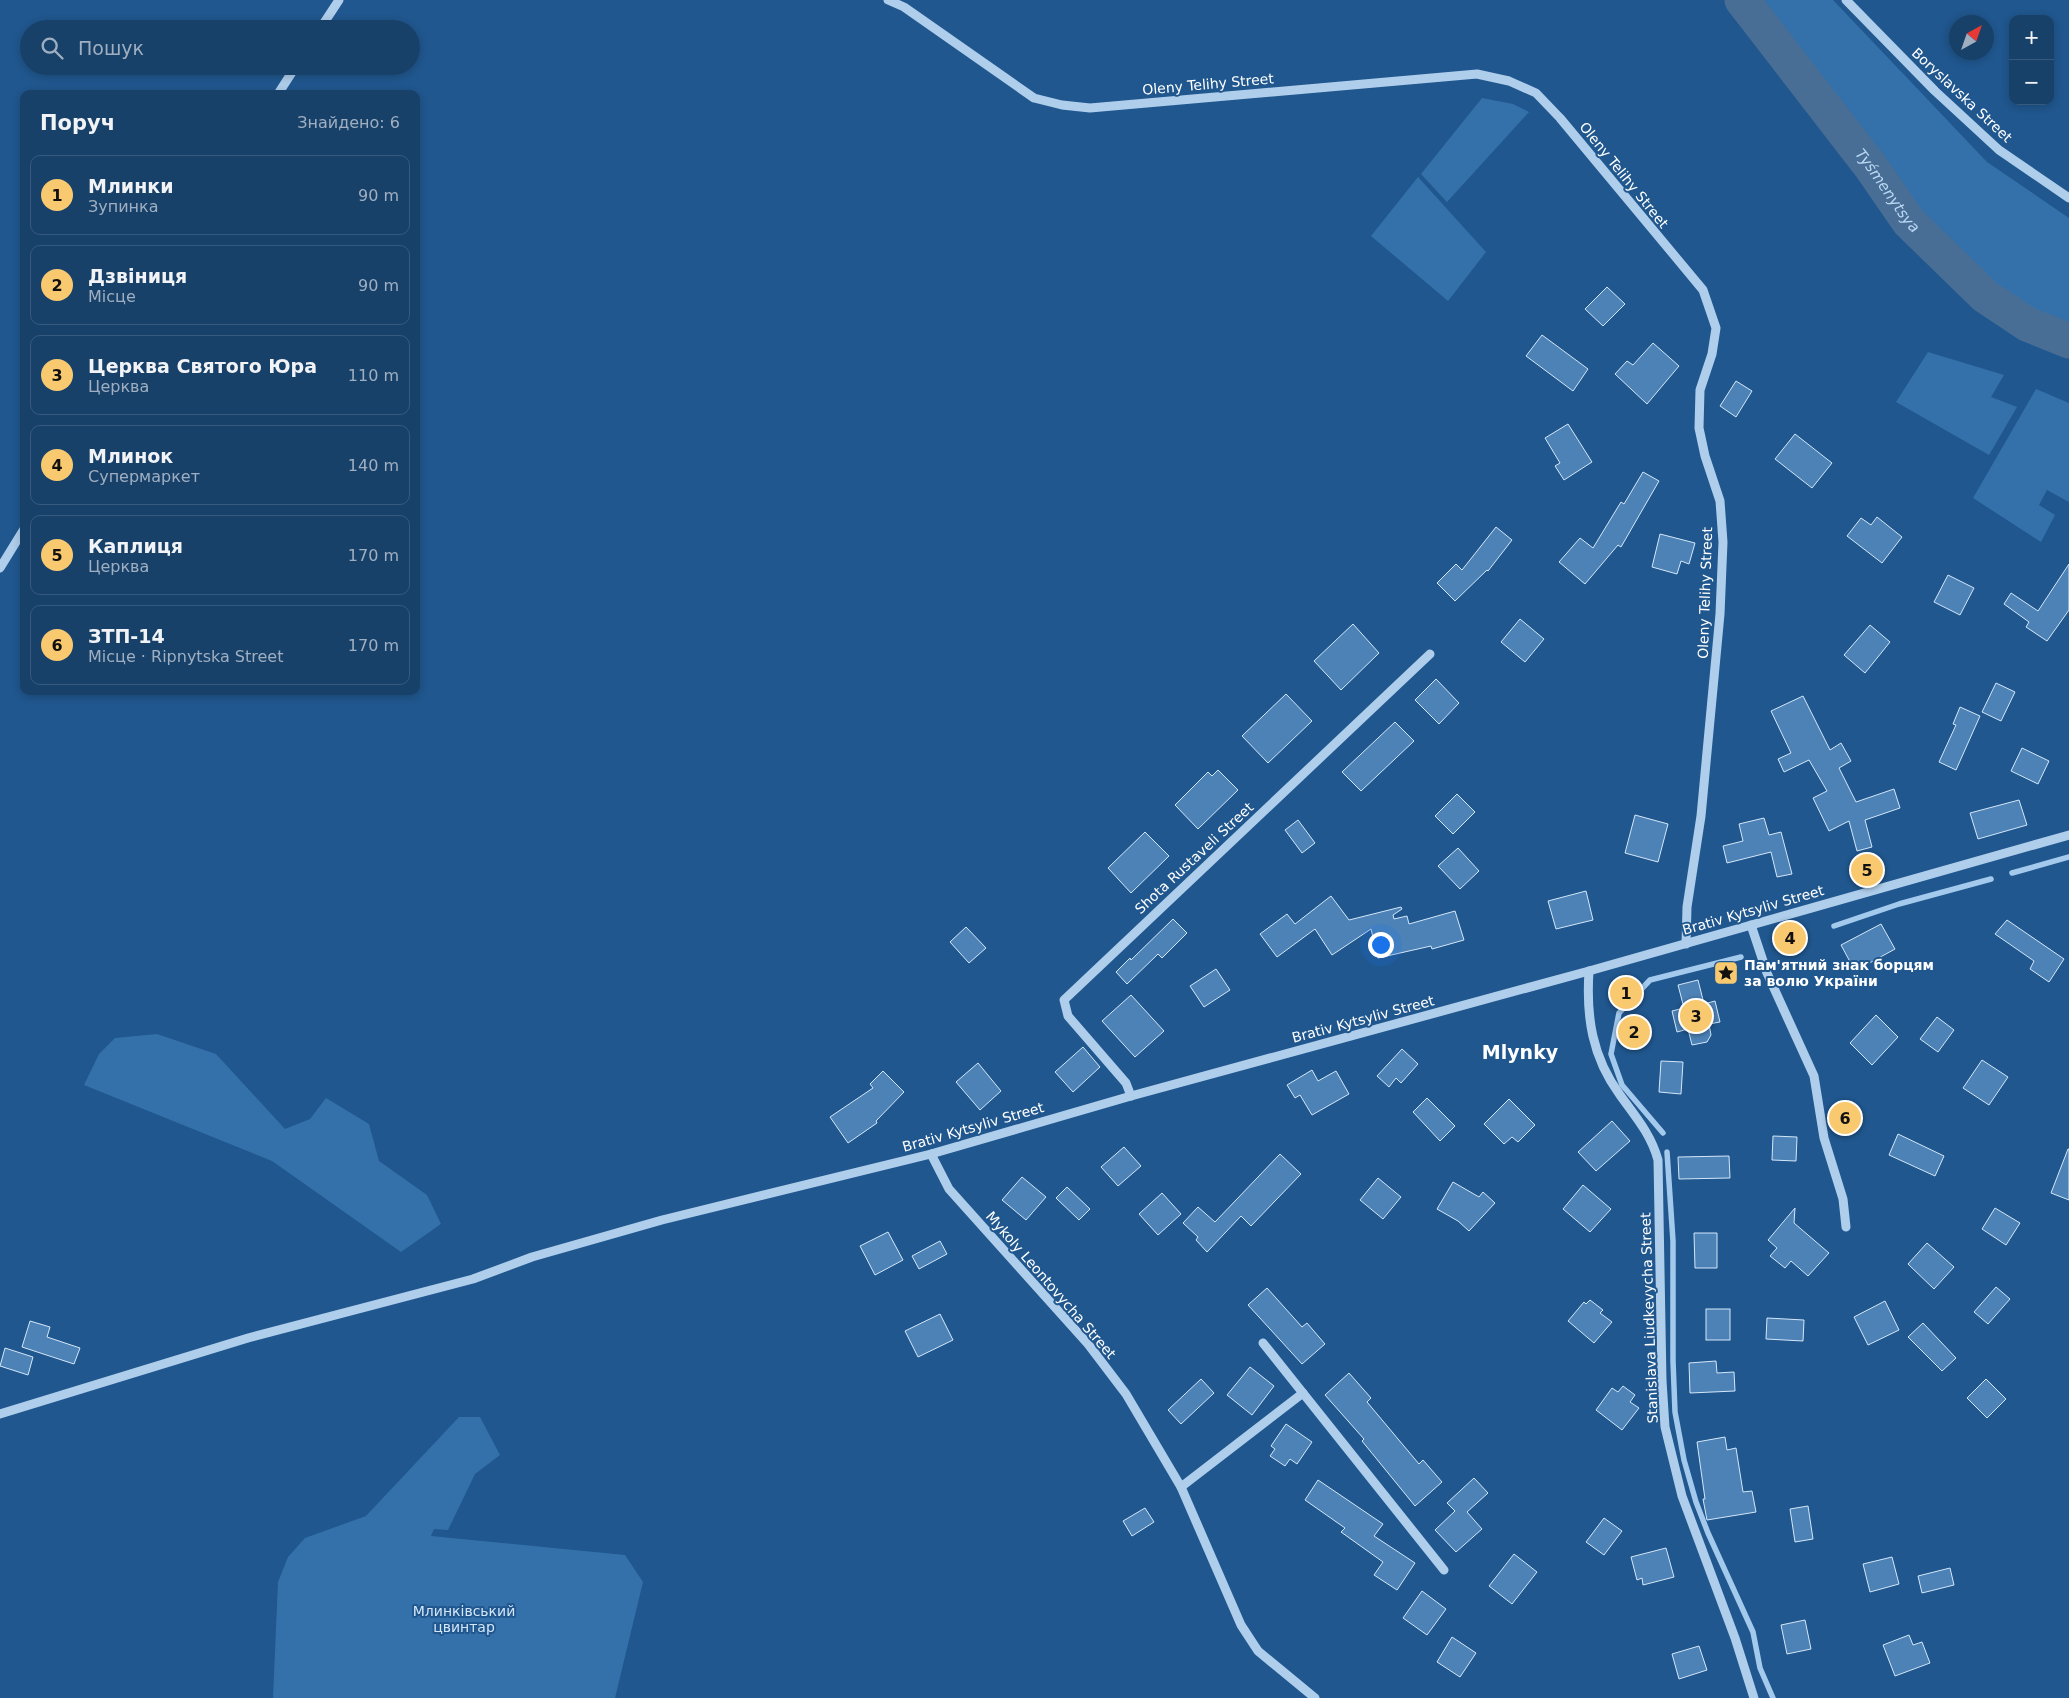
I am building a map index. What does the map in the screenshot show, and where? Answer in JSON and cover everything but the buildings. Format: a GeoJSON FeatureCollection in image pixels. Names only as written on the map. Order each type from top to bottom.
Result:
{"type":"FeatureCollection","features":[{"type":"Feature","properties":{"kind":"street"},"geometry":{"type":"LineString","coordinates":[[326,20],[339,0]]}},
{"type":"Feature","properties":{"kind":"street","name":"Oleny Telihy Street"},"geometry":{"type":"LineString","coordinates":[[888,0],[904,7],[1034,98],[1062,105],[1090,108],[1477,74],[1509,81],[1536,93],[1560,118],[1703,290],[1716,328],[1712,354],[1700,390],[1699,428],[1705,456],[1720,500],[1723,542],[1720,614],[1701,816],[1687,907],[1686,944]]}},
{"type":"Feature","properties":{"kind":"street","name":"Boryslavska Street"},"geometry":{"type":"LineString","coordinates":[[1846,0],[1935,91],[1999,150],[2069,198]]}},
{"type":"Feature","properties":{"kind":"street"},"geometry":{"type":"LineString","coordinates":[[281,90],[290,75]]}},
{"type":"Feature","properties":{"kind":"street"},"geometry":{"type":"LineString","coordinates":[[0,568],[20,536]]}},
{"type":"Feature","properties":{"kind":"street","name":"Shota Rustaveli Street"},"geometry":{"type":"LineString","coordinates":[[1131,1096],[1126,1083],[1068,1016],[1064,1000],[1430,654]]}},
{"type":"Feature","properties":{"kind":"street","name":"Brativ Kytsyliv Street"},"geometry":{"type":"LineString","coordinates":[[0,1414],[248,1338],[473,1279],[532,1257],[662,1220],[931,1154],[1131,1096],[1589,971],[2069,835]]}},
{"type":"Feature","properties":{"kind":"street"},"geometry":{"type":"LineString","coordinates":[[1751,925],[1768,973],[1814,1076],[1824,1138],[1843,1199],[1846,1227]]}},
{"type":"Feature","properties":{"kind":"street","name":"Stanislava Liudkevycha Street"},"geometry":{"type":"LineString","coordinates":[[1589,971],[1587,997],[1590,1027],[1601,1062],[1618,1093],[1654,1144],[1658,1160],[1662,1381],[1665,1427],[1682,1496],[1735,1638],[1754,1698]]}},
{"type":"Feature","properties":{"kind":"street","name":"Mykoly Leontovycha Street"},"geometry":{"type":"LineString","coordinates":[[931,1154],[949,1189],[1094,1351],[1126,1394],[1181,1487],[1241,1625],[1258,1651],[1315,1698]]}},
{"type":"Feature","properties":{"kind":"street"},"geometry":{"type":"LineString","coordinates":[[1263,1343],[1444,1570]]}},
{"type":"Feature","properties":{"kind":"street"},"geometry":{"type":"LineString","coordinates":[[1181,1487],[1303,1393]]}},
{"type":"Feature","properties":{"kind":"green space"},"geometry":{"type":"Polygon","coordinates":[[[1754,0],[1833,0],[1987,162],[2069,218],[2069,327],[2031,312],[1990,286],[1922,215],[1754,0]]]}},
{"type":"Feature","properties":{"kind":"green space"},"geometry":{"type":"Polygon","coordinates":[[[1482,98],[1513,104],[1529,112],[1447,202],[1421,174],[1482,98]]]}},
{"type":"Feature","properties":{"kind":"green space"},"geometry":{"type":"Polygon","coordinates":[[[1418,177],[1486,252],[1448,301],[1371,236],[1418,177]]]}},
{"type":"Feature","properties":{"kind":"green space"},"geometry":{"type":"Polygon","coordinates":[[[1928,352],[2004,375],[1991,397],[2017,407],[1989,455],[1896,402],[1928,352]]]}},
{"type":"Feature","properties":{"kind":"green space"},"geometry":{"type":"Polygon","coordinates":[[[2036,389],[2069,403],[2069,502],[2047,490],[2039,505],[2055,515],[2041,542],[1973,498],[2036,389]]]}},
{"type":"Feature","properties":{"kind":"green space"},"geometry":{"type":"Polygon","coordinates":[[[157,1034],[216,1054],[285,1129],[310,1119],[326,1098],[369,1124],[379,1161],[427,1195],[441,1224],[401,1252],[272,1161],[84,1085],[99,1054],[115,1038],[157,1034]]]}},
{"type":"Feature","properties":{"kind":"green space","name":"Млинківський цвинтар"},"geometry":{"type":"Polygon","coordinates":[[[459,1417],[480,1417],[500,1455],[475,1474],[448,1530],[434,1529],[431,1536],[625,1555],[643,1582],[615,1698],[273,1698],[278,1582],[288,1557],[305,1538],[366,1516],[459,1417]]]}},
{"type":"Feature","properties":{"kind":"waterway","name":"Tyśmenytsya"},"geometry":{"type":"LineString","coordinates":[[1742,0],[1871,167],[1909,222],[1985,296],[2027,324],[2069,341]]}},
{"type":"Feature","properties":{"kind":"waterway"},"geometry":{"type":"LineString","coordinates":[[2012,873],[2069,857]]}},
{"type":"Feature","properties":{"kind":"waterway"},"geometry":{"type":"LineString","coordinates":[[1834,926],[1899,904],[1991,879]]}},
{"type":"Feature","properties":{"kind":"waterway"},"geometry":{"type":"LineString","coordinates":[[1663,1133],[1622,1085],[1611,1054],[1619,1013],[1650,980],[1741,957]]}},
{"type":"Feature","properties":{"kind":"waterway"},"geometry":{"type":"LineString","coordinates":[[1667,1152],[1673,1241],[1675,1412],[1684,1460],[1696,1502],[1708,1533],[1753,1632],[1760,1668],[1773,1698]]}},
{"type":"Feature","properties":{"kind":"place","name":"Каплиця"},"geometry":{"type":"Point","coordinates":[1867,870]}},
{"type":"Feature","properties":{"kind":"place","name":"Млинок"},"geometry":{"type":"Point","coordinates":[1790,938]}},
{"type":"Feature","properties":{"kind":"place","name":"Пам'ятний знак борцям за волю України"},"geometry":{"type":"Point","coordinates":[1726,973]}},
{"type":"Feature","properties":{"kind":"place","name":"Млинки"},"geometry":{"type":"Point","coordinates":[1626,993]}},
{"type":"Feature","properties":{"kind":"place","name":"Церква Святого Юра"},"geometry":{"type":"Point","coordinates":[1696,1016]}},
{"type":"Feature","properties":{"kind":"place","name":"Дзвіниця"},"geometry":{"type":"Point","coordinates":[1634,1032]}},
{"type":"Feature","properties":{"kind":"place","name":"ЗТП-14"},"geometry":{"type":"Point","coordinates":[1845,1118]}},
{"type":"Feature","properties":{"kind":"district","name":"Mlynky"},"geometry":{"type":"Point","coordinates":[1520,1052]}}]}
